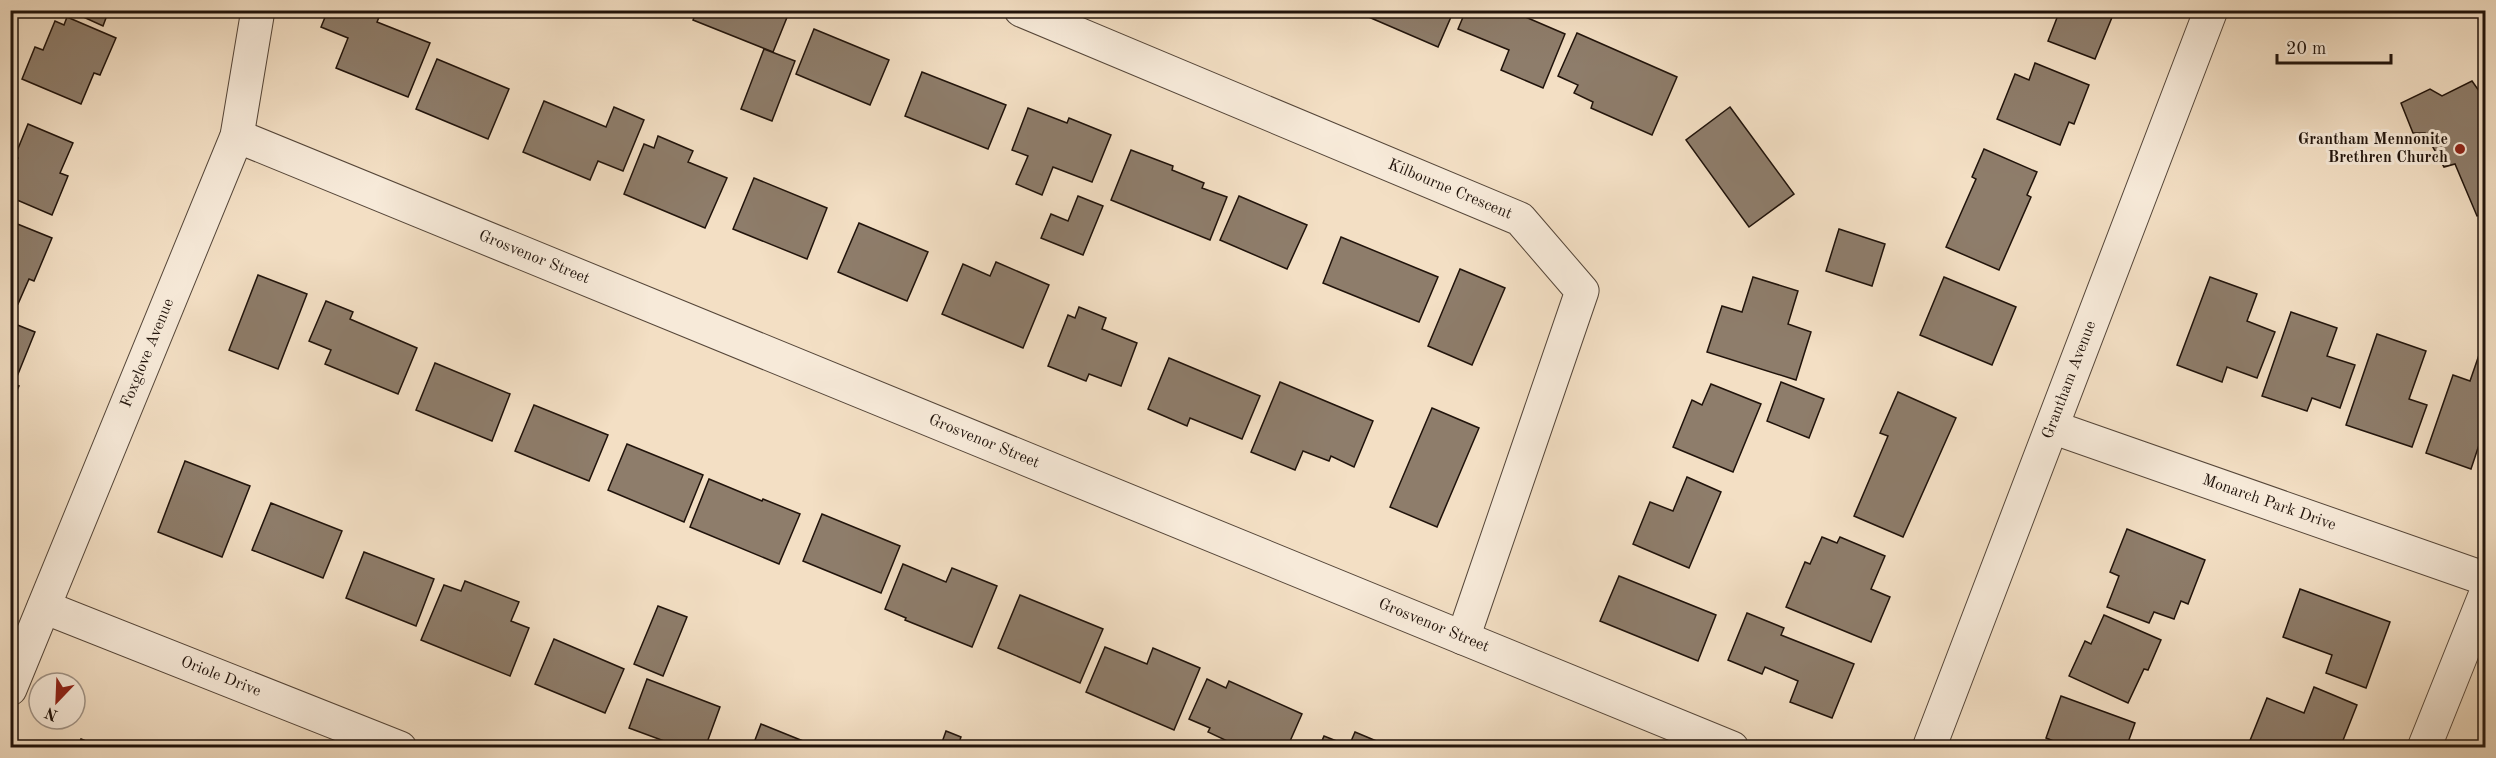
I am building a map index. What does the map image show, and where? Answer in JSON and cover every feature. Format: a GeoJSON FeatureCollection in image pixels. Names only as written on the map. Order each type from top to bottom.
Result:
{"type":"FeatureCollection","features":[{"type":"Feature","properties":{"kind":"street","name":"Foxglove Avenue"},"geometry":{"type":"LineString","coordinates":[[10,689],[237,136],[258,10]]}},
{"type":"Feature","properties":{"kind":"street","name":"Kilbourne Crescent"},"geometry":{"type":"LineString","coordinates":[[1022,10],[1520,219],[1582,291],[1463,638]]}},
{"type":"Feature","properties":{"kind":"street","name":"Grantham Avenue"},"geometry":{"type":"LineString","coordinates":[[1929,747],[2211,10]]}},
{"type":"Feature","properties":{"kind":"street","name":"Grosvenor Street"},"geometry":{"type":"LineString","coordinates":[[237,136],[1732,747]]}},
{"type":"Feature","properties":{"kind":"street","name":"Monarch Park Drive"},"geometry":{"type":"LineString","coordinates":[[2052,427],[2486,579]]}},
{"type":"Feature","properties":{"kind":"street"},"geometry":{"type":"LineString","coordinates":[[2424,747],[2486,593]]}},
{"type":"Feature","properties":{"kind":"street","name":"Oriole Drive"},"geometry":{"type":"LineString","coordinates":[[44,607],[400,747]]}},
{"type":"Feature","properties":{"kind":"building"},"geometry":{"type":"Polygon","coordinates":[[[68,10],[109,10],[103,26],[68,10]]]}},
{"type":"Feature","properties":{"kind":"building"},"geometry":{"type":"Polygon","coordinates":[[[328,10],[382,10],[377,22],[430,43],[408,97],[336,68],[348,38],[321,27],[328,10]]]}},
{"type":"Feature","properties":{"kind":"building"},"geometry":{"type":"Polygon","coordinates":[[[697,10],[790,10],[773,52],[693,20],[697,10]]]}},
{"type":"Feature","properties":{"kind":"building"},"geometry":{"type":"Polygon","coordinates":[[[1366,10],[1454,10],[1438,47],[1364,15],[1366,10]]]}},
{"type":"Feature","properties":{"kind":"building"},"geometry":{"type":"Polygon","coordinates":[[[1466,10],[1509,10],[1565,34],[1543,88],[1501,70],[1509,50],[1458,29],[1466,10]]]}},
{"type":"Feature","properties":{"kind":"building"},"geometry":{"type":"Polygon","coordinates":[[[2060,10],[2115,10],[2095,59],[2048,41],[2060,10]]]}},
{"type":"Feature","properties":{"kind":"building"},"geometry":{"type":"Polygon","coordinates":[[[67,17],[116,38],[100,75],[94,73],[81,104],[22,79],[35,47],[43,50],[55,21],[64,25],[67,17]]]}},
{"type":"Feature","properties":{"kind":"building"},"geometry":{"type":"Polygon","coordinates":[[[814,29],[889,60],[870,105],[796,74],[814,29]]]}},
{"type":"Feature","properties":{"kind":"building"},"geometry":{"type":"Polygon","coordinates":[[[1577,33],[1677,77],[1652,135],[1591,108],[1593,102],[1574,93],[1578,85],[1558,76],[1577,33]]]}},
{"type":"Feature","properties":{"kind":"building"},"geometry":{"type":"Polygon","coordinates":[[[764,49],[795,61],[772,121],[741,109],[764,49]]]}},
{"type":"Feature","properties":{"kind":"building"},"geometry":{"type":"Polygon","coordinates":[[[437,59],[509,89],[488,139],[416,109],[437,59]]]}},
{"type":"Feature","properties":{"kind":"building"},"geometry":{"type":"Polygon","coordinates":[[[2035,63],[2089,85],[2074,124],[2069,122],[2060,145],[1997,119],[2015,74],[2029,80],[2035,63]]]}},
{"type":"Feature","properties":{"kind":"building"},"geometry":{"type":"Polygon","coordinates":[[[922,72],[1006,105],[988,149],[905,116],[922,72]]]}},
{"type":"Feature","properties":{"kind":"building","name":"Grantham Mennonite Brethren Church"},"geometry":{"type":"Polygon","coordinates":[[[2472,81],[2479,91],[2486,89],[2486,214],[2477,216],[2455,164],[2444,167],[2425,133],[2413,133],[2401,103],[2430,89],[2442,96],[2472,81]]]}},
{"type":"Feature","properties":{"kind":"building"},"geometry":{"type":"Polygon","coordinates":[[[544,101],[606,127],[614,107],[644,120],[623,171],[598,161],[590,180],[523,152],[544,101]]]}},
{"type":"Feature","properties":{"kind":"building"},"geometry":{"type":"Polygon","coordinates":[[[1730,107],[1794,194],[1749,227],[1686,140],[1730,107]]]}},
{"type":"Feature","properties":{"kind":"building"},"geometry":{"type":"Polygon","coordinates":[[[1028,108],[1067,123],[1069,118],[1111,135],[1092,182],[1053,167],[1042,195],[1016,184],[1028,156],[1012,150],[1028,108]]]}},
{"type":"Feature","properties":{"kind":"building"},"geometry":{"type":"Polygon","coordinates":[[[28,124],[73,143],[60,173],[68,176],[52,215],[10,197],[10,175],[18,158],[15,156],[28,124]]]}},
{"type":"Feature","properties":{"kind":"building"},"geometry":{"type":"Polygon","coordinates":[[[658,136],[693,151],[688,162],[727,178],[705,228],[624,194],[644,144],[654,148],[658,136]]]}},
{"type":"Feature","properties":{"kind":"building"},"geometry":{"type":"Polygon","coordinates":[[[1984,149],[2037,172],[2027,195],[2031,197],[1999,270],[1946,247],[1976,179],[1972,177],[1984,149]]]}},
{"type":"Feature","properties":{"kind":"building"},"geometry":{"type":"Polygon","coordinates":[[[1131,150],[1173,166],[1172,170],[1204,183],[1202,188],[1227,197],[1210,240],[1111,200],[1131,150]]]}},
{"type":"Feature","properties":{"kind":"building"},"geometry":{"type":"Polygon","coordinates":[[[754,178],[827,208],[807,259],[733,229],[754,178]]]}},
{"type":"Feature","properties":{"kind":"building"},"geometry":{"type":"Polygon","coordinates":[[[1078,196],[1103,206],[1083,255],[1041,238],[1051,214],[1068,221],[1078,196]]]}},
{"type":"Feature","properties":{"kind":"building"},"geometry":{"type":"Polygon","coordinates":[[[1239,196],[1307,225],[1287,269],[1220,240],[1239,196]]]}},
{"type":"Feature","properties":{"kind":"building"},"geometry":{"type":"Polygon","coordinates":[[[10,221],[52,238],[34,281],[29,279],[18,304],[10,301],[10,221]]]}},
{"type":"Feature","properties":{"kind":"building"},"geometry":{"type":"Polygon","coordinates":[[[859,223],[928,252],[907,301],[838,272],[859,223]]]}},
{"type":"Feature","properties":{"kind":"building"},"geometry":{"type":"Polygon","coordinates":[[[1839,229],[1885,244],[1872,286],[1826,271],[1839,229]]]}},
{"type":"Feature","properties":{"kind":"building"},"geometry":{"type":"Polygon","coordinates":[[[1341,237],[1438,277],[1419,322],[1323,283],[1341,237]]]}},
{"type":"Feature","properties":{"kind":"building"},"geometry":{"type":"Polygon","coordinates":[[[996,262],[1049,285],[1023,348],[942,314],[963,264],[990,276],[996,262]]]}},
{"type":"Feature","properties":{"kind":"building"},"geometry":{"type":"Polygon","coordinates":[[[1460,269],[1505,288],[1472,365],[1428,346],[1460,269]]]}},
{"type":"Feature","properties":{"kind":"building"},"geometry":{"type":"Polygon","coordinates":[[[258,275],[307,294],[278,369],[229,350],[258,275]]]}},
{"type":"Feature","properties":{"kind":"building"},"geometry":{"type":"Polygon","coordinates":[[[1753,277],[1798,291],[1788,324],[1811,332],[1796,380],[1707,352],[1722,306],[1742,312],[1753,277]]]}},
{"type":"Feature","properties":{"kind":"building"},"geometry":{"type":"Polygon","coordinates":[[[1944,277],[2016,307],[1992,365],[1920,335],[1944,277]]]}},
{"type":"Feature","properties":{"kind":"building"},"geometry":{"type":"Polygon","coordinates":[[[2210,277],[2257,294],[2247,321],[2275,332],[2257,378],[2227,367],[2222,382],[2177,365],[2210,277]]]}},
{"type":"Feature","properties":{"kind":"building"},"geometry":{"type":"Polygon","coordinates":[[[326,301],[353,312],[350,319],[417,348],[398,394],[325,364],[331,350],[309,341],[326,301]]]}},
{"type":"Feature","properties":{"kind":"building"},"geometry":{"type":"Polygon","coordinates":[[[1079,307],[1106,318],[1102,329],[1137,343],[1121,386],[1089,374],[1086,381],[1048,366],[1068,315],[1075,318],[1079,307]]]}},
{"type":"Feature","properties":{"kind":"building"},"geometry":{"type":"Polygon","coordinates":[[[2291,312],[2337,328],[2327,356],[2355,365],[2340,408],[2312,398],[2307,411],[2262,396],[2291,312]]]}},
{"type":"Feature","properties":{"kind":"building"},"geometry":{"type":"Polygon","coordinates":[[[10,322],[35,332],[14,384],[19,386],[14,397],[10,395],[10,322]]]}},
{"type":"Feature","properties":{"kind":"building"},"geometry":{"type":"Polygon","coordinates":[[[2377,334],[2426,351],[2409,399],[2427,405],[2412,447],[2346,425],[2377,334]]]}},
{"type":"Feature","properties":{"kind":"building"},"geometry":{"type":"Polygon","coordinates":[[[2479,355],[2486,357],[2486,447],[2479,445],[2471,469],[2426,453],[2453,375],[2470,381],[2479,355]]]}},
{"type":"Feature","properties":{"kind":"building"},"geometry":{"type":"Polygon","coordinates":[[[1169,358],[1260,396],[1242,439],[1190,418],[1187,426],[1148,409],[1169,358]]]}},
{"type":"Feature","properties":{"kind":"building"},"geometry":{"type":"Polygon","coordinates":[[[435,363],[510,394],[492,441],[416,410],[435,363]]]}},
{"type":"Feature","properties":{"kind":"building"},"geometry":{"type":"Polygon","coordinates":[[[1280,382],[1373,421],[1354,467],[1331,456],[1329,461],[1303,451],[1295,470],[1251,452],[1280,382]]]}},
{"type":"Feature","properties":{"kind":"building"},"geometry":{"type":"Polygon","coordinates":[[[1781,382],[1824,399],[1809,438],[1767,421],[1781,382]]]}},
{"type":"Feature","properties":{"kind":"building"},"geometry":{"type":"Polygon","coordinates":[[[1711,384],[1761,404],[1733,472],[1673,447],[1692,400],[1702,405],[1711,384]]]}},
{"type":"Feature","properties":{"kind":"building"},"geometry":{"type":"Polygon","coordinates":[[[1898,392],[1956,418],[1903,537],[1854,516],[1888,436],[1880,433],[1898,392]]]}},
{"type":"Feature","properties":{"kind":"building"},"geometry":{"type":"Polygon","coordinates":[[[534,405],[608,435],[589,481],[515,451],[534,405]]]}},
{"type":"Feature","properties":{"kind":"building"},"geometry":{"type":"Polygon","coordinates":[[[1432,408],[1479,428],[1437,527],[1390,507],[1432,408]]]}},
{"type":"Feature","properties":{"kind":"building"},"geometry":{"type":"Polygon","coordinates":[[[627,444],[703,475],[684,522],[608,490],[627,444]]]}},
{"type":"Feature","properties":{"kind":"building"},"geometry":{"type":"Polygon","coordinates":[[[185,461],[250,486],[222,557],[158,532],[185,461]]]}},
{"type":"Feature","properties":{"kind":"building"},"geometry":{"type":"Polygon","coordinates":[[[1687,477],[1721,492],[1689,568],[1633,544],[1650,502],[1673,511],[1687,477]]]}},
{"type":"Feature","properties":{"kind":"building"},"geometry":{"type":"Polygon","coordinates":[[[709,479],[800,514],[779,564],[690,527],[709,479]]]}},
{"type":"Feature","properties":{"kind":"building"},"geometry":{"type":"Polygon","coordinates":[[[271,503],[342,531],[323,578],[252,550],[271,503]]]}},
{"type":"Feature","properties":{"kind":"building"},"geometry":{"type":"Polygon","coordinates":[[[822,514],[900,546],[881,593],[803,561],[822,514]]]}},
{"type":"Feature","properties":{"kind":"building"},"geometry":{"type":"Polygon","coordinates":[[[2127,529],[2205,560],[2188,604],[2181,601],[2174,619],[2154,612],[2149,623],[2107,607],[2119,576],[2110,572],[2127,529]]]}},
{"type":"Feature","properties":{"kind":"building"},"geometry":{"type":"Polygon","coordinates":[[[1822,537],[1837,543],[1840,537],[1885,556],[1871,589],[1890,597],[1871,642],[1786,607],[1805,562],[1810,564],[1822,537]]]}},
{"type":"Feature","properties":{"kind":"building"},"geometry":{"type":"Polygon","coordinates":[[[364,552],[434,579],[416,626],[346,598],[364,552]]]}},
{"type":"Feature","properties":{"kind":"building"},"geometry":{"type":"Polygon","coordinates":[[[903,564],[946,582],[952,568],[997,586],[972,647],[905,620],[906,618],[885,609],[903,564]]]}},
{"type":"Feature","properties":{"kind":"building"},"geometry":{"type":"Polygon","coordinates":[[[1619,576],[1716,615],[1698,661],[1600,621],[1619,576]]]}},
{"type":"Feature","properties":{"kind":"building"},"geometry":{"type":"Polygon","coordinates":[[[465,581],[519,602],[511,621],[529,628],[510,676],[421,640],[444,585],[461,591],[465,581]]]}},
{"type":"Feature","properties":{"kind":"building"},"geometry":{"type":"Polygon","coordinates":[[[2300,589],[2390,622],[2366,688],[2326,673],[2332,655],[2283,637],[2300,589]]]}},
{"type":"Feature","properties":{"kind":"building"},"geometry":{"type":"Polygon","coordinates":[[[1020,595],[1103,629],[1080,683],[998,648],[1020,595]]]}},
{"type":"Feature","properties":{"kind":"building"},"geometry":{"type":"Polygon","coordinates":[[[658,606],[687,617],[663,676],[634,664],[658,606]]]}},
{"type":"Feature","properties":{"kind":"building"},"geometry":{"type":"Polygon","coordinates":[[[1747,613],[1784,628],[1781,635],[1854,664],[1832,718],[1790,702],[1798,681],[1765,667],[1762,674],[1728,660],[1747,613]]]}},
{"type":"Feature","properties":{"kind":"building"},"geometry":{"type":"Polygon","coordinates":[[[2104,615],[2161,640],[2148,670],[2144,669],[2128,703],[2069,676],[2085,641],[2091,644],[2104,615]]]}},
{"type":"Feature","properties":{"kind":"building"},"geometry":{"type":"Polygon","coordinates":[[[554,639],[624,669],[605,713],[535,684],[554,639]]]}},
{"type":"Feature","properties":{"kind":"building"},"geometry":{"type":"Polygon","coordinates":[[[1105,647],[1147,664],[1153,648],[1200,668],[1174,730],[1086,692],[1105,647]]]}},
{"type":"Feature","properties":{"kind":"building"},"geometry":{"type":"Polygon","coordinates":[[[647,679],[720,707],[705,748],[683,748],[629,728],[647,679]]]}},
{"type":"Feature","properties":{"kind":"building"},"geometry":{"type":"Polygon","coordinates":[[[1207,679],[1226,688],[1229,681],[1302,714],[1287,748],[1242,748],[1208,732],[1210,728],[1189,719],[1207,679]]]}},
{"type":"Feature","properties":{"kind":"building"},"geometry":{"type":"Polygon","coordinates":[[[2314,687],[2357,705],[2340,748],[2247,748],[2267,698],[2304,713],[2314,687]]]}},
{"type":"Feature","properties":{"kind":"building"},"geometry":{"type":"Polygon","coordinates":[[[2061,696],[2135,723],[2126,748],[2071,748],[2046,738],[2061,696]]]}},
{"type":"Feature","properties":{"kind":"building"},"geometry":{"type":"Polygon","coordinates":[[[761,724],[813,745],[812,748],[752,748],[761,724]]]}},
{"type":"Feature","properties":{"kind":"building"},"geometry":{"type":"Polygon","coordinates":[[[946,731],[961,737],[957,748],[940,748],[946,731]]]}},
{"type":"Feature","properties":{"kind":"building"},"geometry":{"type":"Polygon","coordinates":[[[1355,732],[1393,748],[1319,748],[1324,736],[1349,746],[1355,732]]]}},
{"type":"Feature","properties":{"kind":"building"},"geometry":{"type":"Polygon","coordinates":[[[81,739],[103,748],[77,748],[81,739]]]}},
{"type":"Feature","properties":{"kind":"place","name":"Grantham Mennonite Brethren Church"},"geometry":{"type":"Point","coordinates":[2460,149]}}]}
